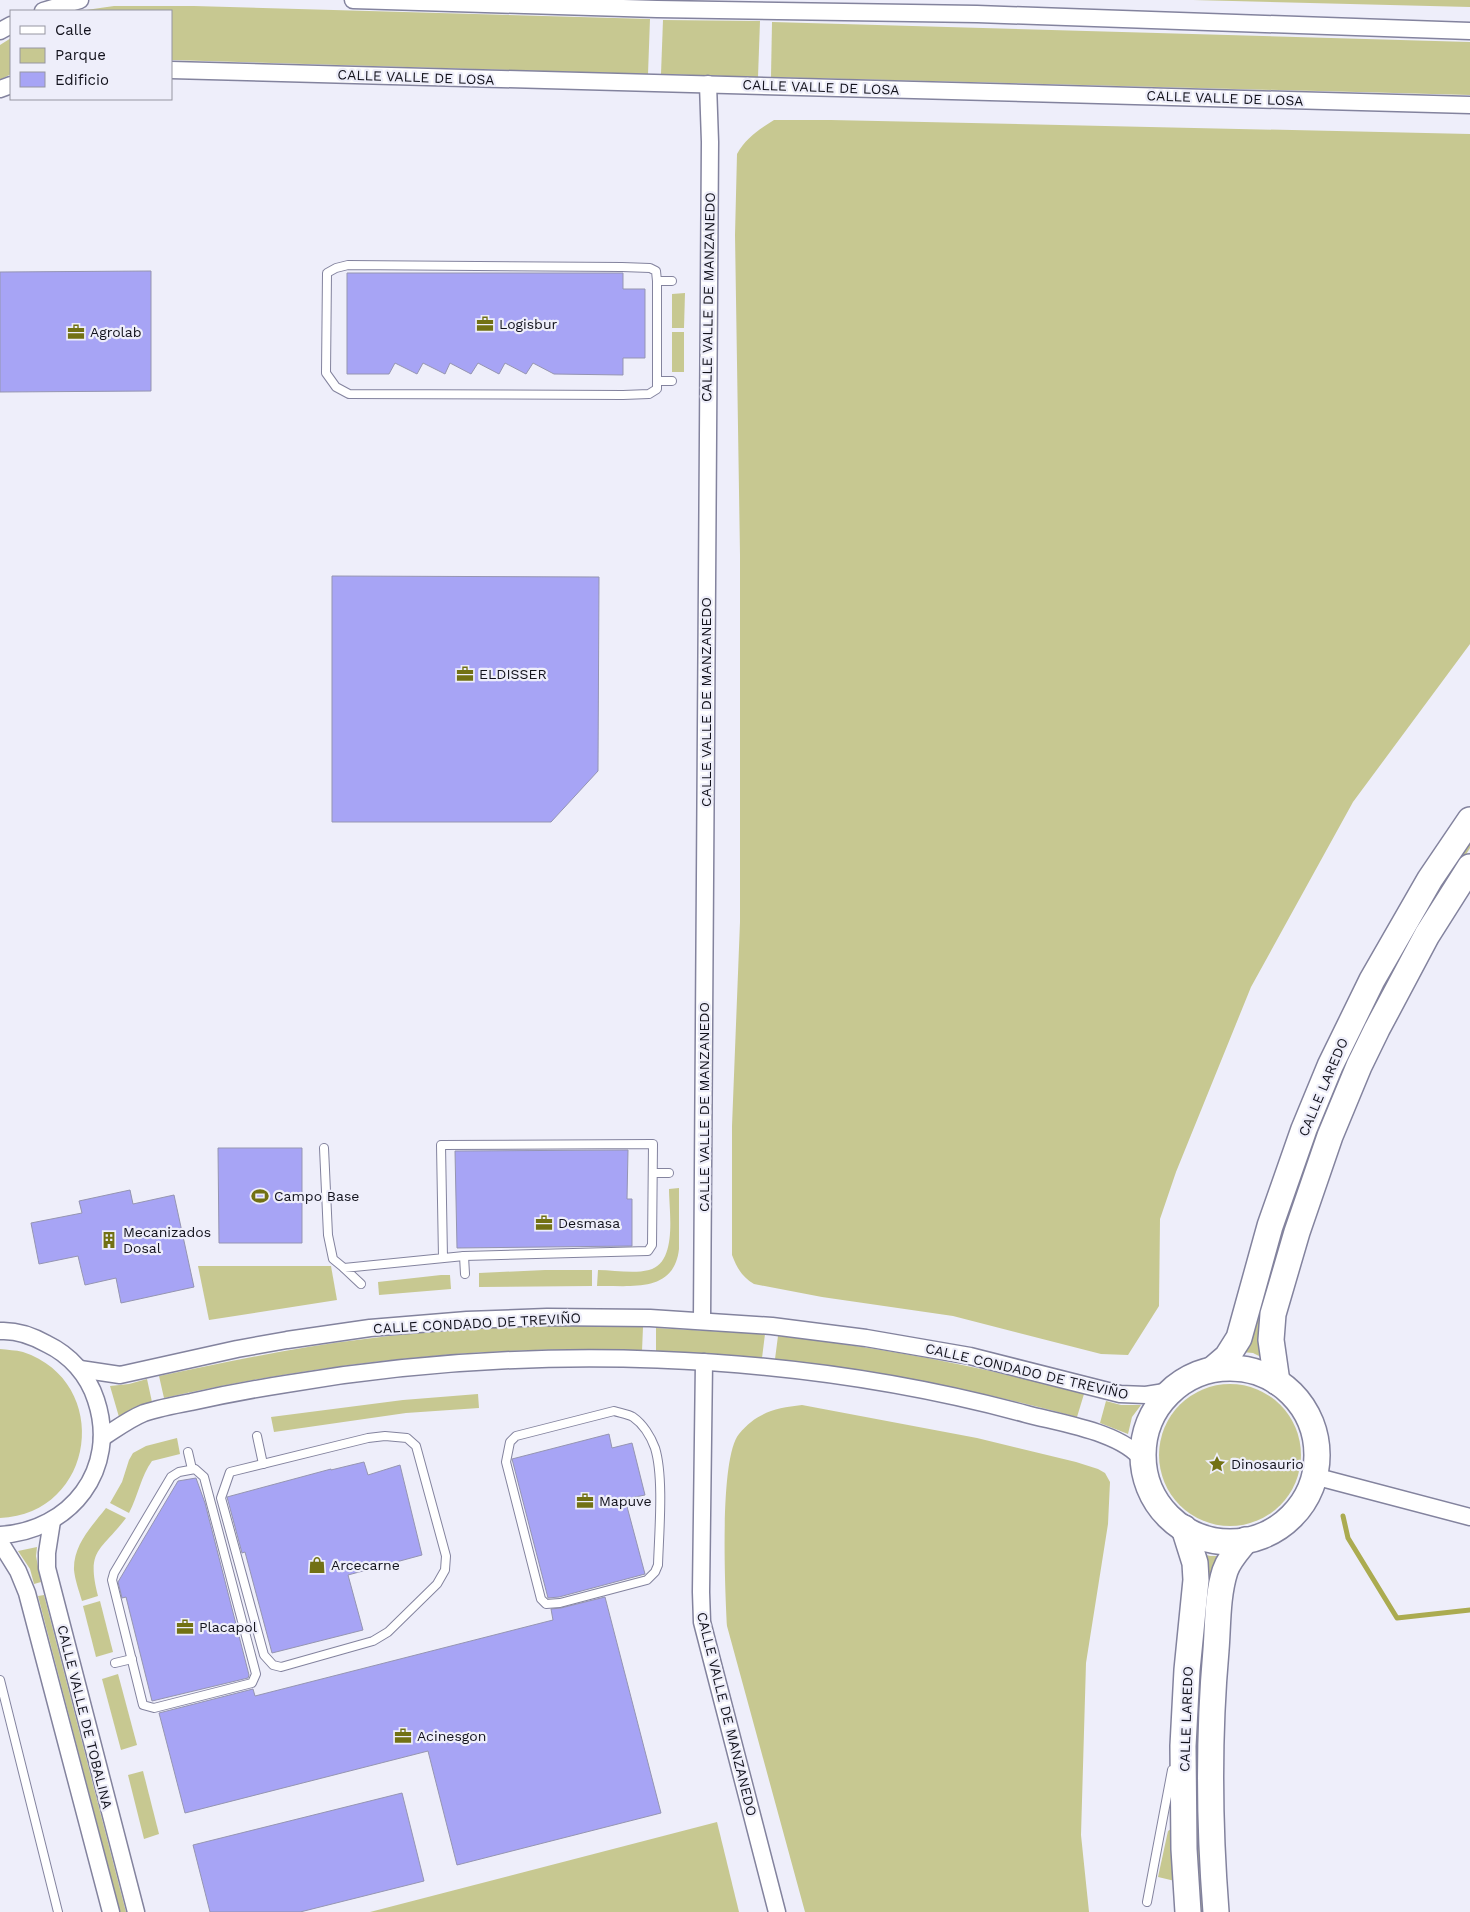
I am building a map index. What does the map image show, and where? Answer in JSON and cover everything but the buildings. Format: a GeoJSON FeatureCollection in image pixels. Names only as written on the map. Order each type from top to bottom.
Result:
{"type":"FeatureCollection","features":[{"type":"Feature","properties":{"kind":"main road","name":"CALLE LAREDO"},"geometry":{"type":"LineString","coordinates":[[1213,1370],[1226,1357],[1239,1338],[1270,1226],[1304,1129],[1330,1066],[1372,980],[1430,879],[1470,820]]}},
{"type":"Feature","properties":{"kind":"main road","name":"CALLE LAREDO"},"geometry":{"type":"LineString","coordinates":[[1277,1382],[1271,1340],[1273,1314],[1297,1232],[1330,1136],[1359,1066],[1381,1021],[1427,935],[1470,867]]}},
{"type":"Feature","properties":{"kind":"main road"},"geometry":{"type":"LineString","coordinates":[[1230,1368],[1246,1370],[1262,1374],[1277,1382],[1291,1393],[1302,1407],[1311,1423],[1316,1440],[1317,1458],[1308,1494],[1296,1511],[1282,1524],[1265,1534],[1246,1540],[1230,1542],[1214,1540],[1198,1536],[1184,1528],[1168,1516],[1155,1500],[1147,1481],[1143,1461],[1144,1442],[1149,1423],[1158,1405],[1171,1391],[1190,1377],[1213,1370],[1230,1368]]}},
{"type":"Feature","properties":{"kind":"main road","name":"CALLE LAREDO"},"geometry":{"type":"LineString","coordinates":[[1184,1528],[1195,1563],[1196,1580],[1185,1709],[1183,1818],[1188,1912]]}},
{"type":"Feature","properties":{"kind":"main road","name":"CALLE LAREDO"},"geometry":{"type":"LineString","coordinates":[[1216,1912],[1210,1839],[1209,1780],[1214,1670],[1222,1583],[1230,1560],[1246,1540]]}},
{"type":"Feature","properties":{"kind":"street"},"geometry":{"type":"LineString","coordinates":[[46,10],[80,0]]}},
{"type":"Feature","properties":{"kind":"street"},"geometry":{"type":"LineString","coordinates":[[353,0],[690,5],[1470,30]]}},
{"type":"Feature","properties":{"kind":"street","name":"CALLE VALLE DE LOSA"},"geometry":{"type":"LineString","coordinates":[[172,70],[1470,105]]}},
{"type":"Feature","properties":{"kind":"street","name":"CALLE VALLE DE MANZANEDO"},"geometry":{"type":"LineString","coordinates":[[702,1320],[710,142],[708,84]]}},
{"type":"Feature","properties":{"kind":"street","name":"CALLE CONDADO DE TREVIÑO"},"geometry":{"type":"LineString","coordinates":[[80,1369],[120,1375],[205,1355],[287,1340],[370,1328],[467,1320],[582,1317],[702,1320],[772,1326],[866,1338],[937,1350],[1004,1364],[1120,1394],[1146,1396],[1171,1391]]}},
{"type":"Feature","properties":{"kind":"street"},"geometry":{"type":"LineString","coordinates":[[0,1535],[15,1534],[34,1529],[64,1513],[84,1492],[97,1466],[102,1438],[100,1413],[95,1398],[80,1369],[59,1350],[34,1336],[2,1328]]}},
{"type":"Feature","properties":{"kind":"street"},"geometry":{"type":"LineString","coordinates":[[102,1438],[138,1416],[153,1411],[230,1394],[329,1376],[459,1364],[548,1359],[652,1360],[704,1362],[853,1378],[965,1399],[1110,1437],[1131,1449],[1143,1461]]}},
{"type":"Feature","properties":{"kind":"street","name":"CALLE VALLE DE MANZANEDO"},"geometry":{"type":"LineString","coordinates":[[704,1362],[702,1622],[777,1912]]}},
{"type":"Feature","properties":{"kind":"street"},"geometry":{"type":"LineString","coordinates":[[1314,1476],[1470,1517]]}},
{"type":"Feature","properties":{"kind":"street","name":"CALLE VALLE DE TOBALINA"},"geometry":{"type":"LineString","coordinates":[[52,1521],[47,1553],[47,1568],[136,1912]]}},
{"type":"Feature","properties":{"kind":"street","name":"CALLE VALLE DE TOBALINA"},"geometry":{"type":"LineString","coordinates":[[0,1542],[18,1571],[27,1593],[111,1912]]}},
{"type":"Feature","properties":{"kind":"lane"},"geometry":{"type":"LineString","coordinates":[[348,265],[650,268],[656,271],[657,281],[657,381],[657,388],[649,394],[349,394],[336,386],[326,373],[327,273],[348,265]]}},
{"type":"Feature","properties":{"kind":"lane"},"geometry":{"type":"LineString","coordinates":[[657,281],[672,281]]}},
{"type":"Feature","properties":{"kind":"lane"},"geometry":{"type":"LineString","coordinates":[[657,381],[672,381]]}},
{"type":"Feature","properties":{"kind":"lane"},"geometry":{"type":"LineString","coordinates":[[344,1268],[464,1256],[648,1251],[652,1245],[653,1144],[441,1145],[443,1258]]}},
{"type":"Feature","properties":{"kind":"lane"},"geometry":{"type":"LineString","coordinates":[[324,1148],[328,1234],[333,1259],[361,1284]]}},
{"type":"Feature","properties":{"kind":"lane"},"geometry":{"type":"LineString","coordinates":[[653,1174],[669,1173]]}},
{"type":"Feature","properties":{"kind":"lane"},"geometry":{"type":"LineString","coordinates":[[464,1256],[465,1274]]}},
{"type":"Feature","properties":{"kind":"lane"},"geometry":{"type":"LineString","coordinates":[[614,1411],[632,1417],[645,1429],[655,1447],[658,1462],[662,1546],[655,1572],[647,1580],[560,1604],[546,1604],[541,1599],[506,1462],[510,1442],[516,1436],[614,1411]]}},
{"type":"Feature","properties":{"kind":"lane"},"geometry":{"type":"LineString","coordinates":[[257,1436],[263,1464]]}},
{"type":"Feature","properties":{"kind":"lane"},"geometry":{"type":"LineString","coordinates":[[385,1436],[407,1438],[416,1446],[446,1556],[445,1570],[438,1584],[388,1632],[373,1641],[281,1667],[273,1665],[264,1655],[221,1498],[230,1472],[263,1464],[368,1438],[385,1436]]}},
{"type":"Feature","properties":{"kind":"lane"},"geometry":{"type":"LineString","coordinates":[[188,1452],[192,1469]]}},
{"type":"Feature","properties":{"kind":"lane"},"geometry":{"type":"LineString","coordinates":[[192,1469],[200,1472],[204,1477],[256,1674],[255,1678],[252,1683],[154,1708],[143,1705],[132,1659],[112,1580],[114,1573],[171,1477],[179,1472],[192,1469]]}},
{"type":"Feature","properties":{"kind":"lane"},"geometry":{"type":"LineString","coordinates":[[115,1663],[132,1659]]}},
{"type":"Feature","properties":{"kind":"lane"},"geometry":{"type":"LineString","coordinates":[[0,1680],[58,1912]]}},
{"type":"Feature","properties":{"kind":"lane"},"geometry":{"type":"LineString","coordinates":[[1175,1754],[1185,1709]]}},
{"type":"Feature","properties":{"kind":"lane"},"geometry":{"type":"LineString","coordinates":[[1147,1902],[1173,1763]]}},
{"type":"Feature","properties":{"kind":"green space"},"geometry":{"type":"Polygon","coordinates":[[[1193,0],[1470,0],[1470,7],[1193,0]]]}},
{"type":"Feature","properties":{"kind":"green space"},"geometry":{"type":"Polygon","coordinates":[[[114,6],[194,6],[650,19],[648,74],[172,60],[172,10],[86,10],[114,6]]]}},
{"type":"Feature","properties":{"kind":"green space"},"geometry":{"type":"Polygon","coordinates":[[[663,20],[760,21],[758,77],[661,74],[663,20]]]}},
{"type":"Feature","properties":{"kind":"green space"},"geometry":{"type":"Polygon","coordinates":[[[772,22],[1470,42],[1470,95],[771,77],[772,22]]]}},
{"type":"Feature","properties":{"kind":"green space"},"geometry":{"type":"Polygon","coordinates":[[[10,39],[10,75],[0,80],[0,45],[10,39]]]}},
{"type":"Feature","properties":{"kind":"green space"},"geometry":{"type":"Polygon","coordinates":[[[774,120],[1470,134],[1470,644],[1353,802],[1251,987],[1176,1172],[1160,1219],[1159,1306],[1128,1355],[1101,1354],[953,1316],[822,1297],[754,1284],[740,1272],[732,1255],[732,1126],[740,922],[740,555],[735,235],[737,154],[744,143],[774,120]]]}},
{"type":"Feature","properties":{"kind":"green space"},"geometry":{"type":"Polygon","coordinates":[[[685,293],[684,328],[672,328],[672,294],[685,293]]]}},
{"type":"Feature","properties":{"kind":"green space"},"geometry":{"type":"Polygon","coordinates":[[[672,332],[684,332],[684,372],[672,372],[672,332]]]}},
{"type":"Feature","properties":{"kind":"green space"},"geometry":{"type":"Polygon","coordinates":[[[1470,838],[1470,848],[1424,922],[1266,1306],[1259,1304],[1283,1218],[1342,1064],[1406,940],[1470,838]]]}},
{"type":"Feature","properties":{"kind":"green space"},"geometry":{"type":"Polygon","coordinates":[[[679,1188],[679,1249],[669,1274],[649,1284],[597,1286],[598,1270],[637,1272],[649,1270],[658,1265],[668,1247],[670,1235],[669,1189],[679,1188]]]}},
{"type":"Feature","properties":{"kind":"green space"},"geometry":{"type":"Polygon","coordinates":[[[198,1266],[331,1266],[337,1300],[209,1320],[198,1266]]]}},
{"type":"Feature","properties":{"kind":"green space"},"geometry":{"type":"Polygon","coordinates":[[[592,1270],[592,1286],[479,1287],[479,1273],[592,1270]]]}},
{"type":"Feature","properties":{"kind":"green space"},"geometry":{"type":"Polygon","coordinates":[[[450,1275],[451,1289],[379,1295],[378,1282],[450,1275]]]}},
{"type":"Feature","properties":{"kind":"green space"},"geometry":{"type":"Polygon","coordinates":[[[1256,1318],[1262,1319],[1263,1358],[1253,1353],[1242,1352],[1256,1318]]]}},
{"type":"Feature","properties":{"kind":"green space"},"geometry":{"type":"Polygon","coordinates":[[[543,1325],[643,1327],[642,1351],[521,1350],[402,1359],[282,1375],[164,1398],[159,1376],[262,1355],[339,1342],[432,1332],[543,1325]]]}},
{"type":"Feature","properties":{"kind":"green space"},"geometry":{"type":"Polygon","coordinates":[[[656,1328],[765,1334],[762,1358],[656,1351],[656,1328]]]}},
{"type":"Feature","properties":{"kind":"green space"},"geometry":{"type":"Polygon","coordinates":[[[778,1336],[932,1359],[1084,1394],[1077,1417],[927,1382],[852,1369],[775,1359],[778,1336]]]}},
{"type":"Feature","properties":{"kind":"green space"},"geometry":{"type":"Polygon","coordinates":[[[0,1349],[23,1352],[52,1368],[71,1390],[81,1417],[81,1445],[73,1472],[57,1495],[32,1511],[0,1518],[0,1349]]]}},
{"type":"Feature","properties":{"kind":"green space"},"geometry":{"type":"Polygon","coordinates":[[[147,1379],[152,1402],[135,1407],[119,1417],[110,1386],[129,1384],[147,1379]]]}},
{"type":"Feature","properties":{"kind":"green space"},"geometry":{"type":"Polygon","coordinates":[[[1230,1384],[1244,1385],[1257,1389],[1280,1405],[1296,1428],[1300,1441],[1300,1469],[1296,1482],[1280,1505],[1257,1521],[1244,1525],[1230,1526],[1216,1525],[1203,1521],[1180,1505],[1164,1482],[1160,1469],[1159,1455],[1160,1441],[1164,1428],[1180,1405],[1203,1389],[1216,1385],[1230,1384]]]}},
{"type":"Feature","properties":{"kind":"green space"},"geometry":{"type":"Polygon","coordinates":[[[478,1394],[479,1408],[406,1413],[274,1432],[271,1417],[403,1400],[478,1394]]]}},
{"type":"Feature","properties":{"kind":"green space"},"geometry":{"type":"Polygon","coordinates":[[[1106,1401],[1121,1405],[1141,1405],[1132,1417],[1128,1434],[1100,1423],[1106,1401]]]}},
{"type":"Feature","properties":{"kind":"green space"},"geometry":{"type":"Polygon","coordinates":[[[802,1405],[977,1438],[1076,1462],[1105,1473],[1110,1482],[1108,1524],[1086,1663],[1081,1835],[1089,1912],[805,1912],[727,1626],[725,1584],[725,1526],[728,1469],[733,1448],[739,1434],[753,1421],[768,1412],[802,1405]]]}},
{"type":"Feature","properties":{"kind":"green space"},"geometry":{"type":"Polygon","coordinates":[[[177,1438],[180,1454],[152,1461],[145,1473],[129,1513],[110,1503],[122,1482],[133,1453],[146,1446],[177,1438]]]}},
{"type":"Feature","properties":{"kind":"green space"},"geometry":{"type":"Polygon","coordinates":[[[106,1508],[126,1518],[103,1545],[95,1560],[95,1581],[98,1596],[82,1601],[74,1570],[77,1552],[84,1536],[106,1508]]]}},
{"type":"Feature","properties":{"kind":"green space"},"geometry":{"type":"Polygon","coordinates":[[[37,1547],[36,1556],[41,1582],[34,1584],[30,1569],[18,1551],[37,1547]]]}},
{"type":"Feature","properties":{"kind":"green space"},"geometry":{"type":"Polygon","coordinates":[[[1203,1554],[1222,1556],[1213,1591],[1205,1590],[1203,1554]]]}},
{"type":"Feature","properties":{"kind":"green space"},"geometry":{"type":"Polygon","coordinates":[[[44,1595],[126,1912],[120,1912],[38,1596],[44,1595]]]}},
{"type":"Feature","properties":{"kind":"green space"},"geometry":{"type":"Polygon","coordinates":[[[100,1601],[113,1652],[96,1657],[83,1606],[100,1601]]]}},
{"type":"Feature","properties":{"kind":"green space"},"geometry":{"type":"Polygon","coordinates":[[[1204,1605],[1210,1605],[1205,1912],[1198,1912],[1193,1760],[1204,1605]]]}},
{"type":"Feature","properties":{"kind":"green space"},"geometry":{"type":"Polygon","coordinates":[[[118,1674],[137,1745],[121,1750],[102,1679],[118,1674]]]}},
{"type":"Feature","properties":{"kind":"green space"},"geometry":{"type":"Polygon","coordinates":[[[143,1771],[159,1834],[144,1839],[128,1775],[143,1771]]]}},
{"type":"Feature","properties":{"kind":"green space"},"geometry":{"type":"Polygon","coordinates":[[[717,1822],[739,1912],[370,1912],[717,1822]]]}},
{"type":"Feature","properties":{"kind":"green space"},"geometry":{"type":"Polygon","coordinates":[[[1171,1829],[1175,1881],[1158,1877],[1168,1831],[1171,1829]]]}},
{"type":"Feature","properties":{"kind":"waterway"},"geometry":{"type":"LineString","coordinates":[[1343,1516],[1348,1538],[1397,1618],[1470,1610]]}},
{"type":"Feature","properties":{"kind":"place","name":"Logisbur"},"geometry":{"type":"Point","coordinates":[485,324]}},
{"type":"Feature","properties":{"kind":"place","name":"Agrolab"},"geometry":{"type":"Point","coordinates":[76,332]}},
{"type":"Feature","properties":{"kind":"place","name":"ELDISSER"},"geometry":{"type":"Point","coordinates":[465,674]}},
{"type":"Feature","properties":{"kind":"place","name":"Campo Base"},"geometry":{"type":"Point","coordinates":[260,1196]}},
{"type":"Feature","properties":{"kind":"place","name":"Desmasa"},"geometry":{"type":"Point","coordinates":[544,1223]}},
{"type":"Feature","properties":{"kind":"place","name":"Mecanizados Dosal"},"geometry":{"type":"Point","coordinates":[109,1240]}},
{"type":"Feature","properties":{"kind":"place","name":"Dinosaurio"},"geometry":{"type":"Point","coordinates":[1217,1464]}},
{"type":"Feature","properties":{"kind":"place","name":"Mapuve"},"geometry":{"type":"Point","coordinates":[585,1501]}},
{"type":"Feature","properties":{"kind":"place","name":"Arcecarne"},"geometry":{"type":"Point","coordinates":[317,1565]}},
{"type":"Feature","properties":{"kind":"place","name":"Placapol"},"geometry":{"type":"Point","coordinates":[185,1627]}},
{"type":"Feature","properties":{"kind":"place","name":"Acinesgon"},"geometry":{"type":"Point","coordinates":[403,1736]}}]}
